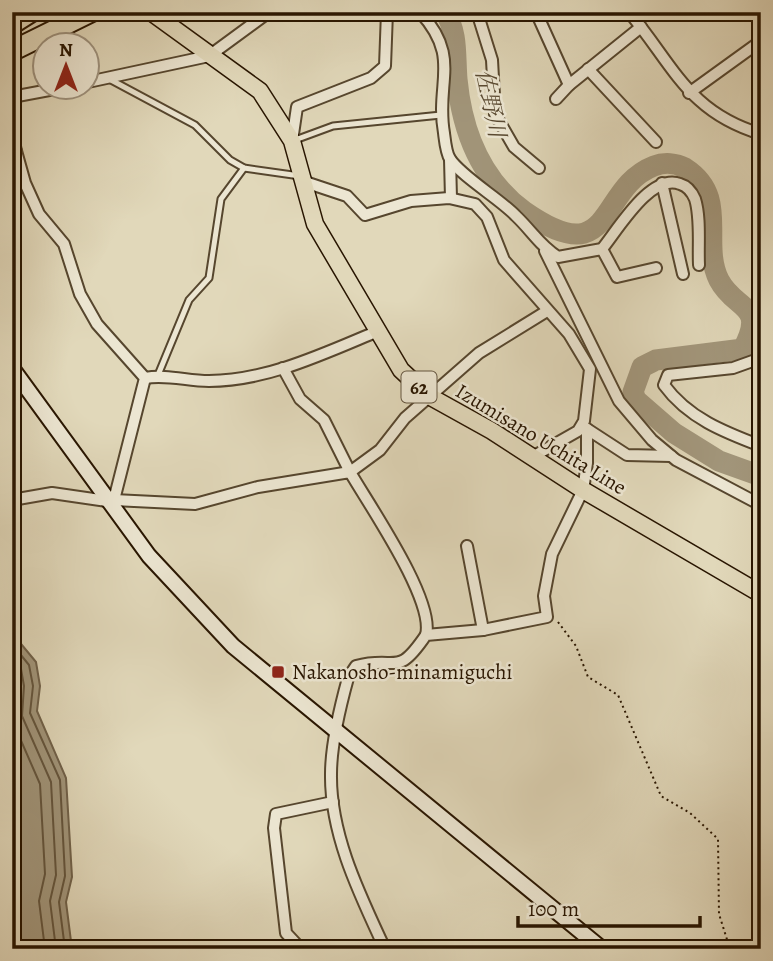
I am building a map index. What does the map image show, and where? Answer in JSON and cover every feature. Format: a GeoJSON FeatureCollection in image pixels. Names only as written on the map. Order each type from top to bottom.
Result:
{"type":"FeatureCollection","features":[{"type":"Feature","properties":{"kind":"highway"},"geometry":{"type":"LineString","coordinates":[[12,24],[31,12]]}},
{"type":"Feature","properties":{"kind":"highway"},"geometry":{"type":"LineString","coordinates":[[12,44],[62,12]]}},
{"type":"Feature","properties":{"kind":"highway"},"geometry":{"type":"LineString","coordinates":[[12,51],[91,12]]}},
{"type":"Feature","properties":{"kind":"main road","name":"Izumisano Uchita Line"},"geometry":{"type":"LineString","coordinates":[[151,12],[260,91],[292,141],[305,179],[315,224],[401,370],[429,396],[534,456],[583,490],[761,594]]}},
{"type":"Feature","properties":{"kind":"street"},"geometry":{"type":"LineString","coordinates":[[102,79],[209,56],[270,12]]}},
{"type":"Feature","properties":{"kind":"street"},"geometry":{"type":"LineString","coordinates":[[292,141],[298,107],[371,78],[385,66],[387,12]]}},
{"type":"Feature","properties":{"kind":"street"},"geometry":{"type":"LineString","coordinates":[[420,12],[433,26],[444,48],[446,74],[441,115],[450,159],[451,198]]}},
{"type":"Feature","properties":{"kind":"street"},"geometry":{"type":"LineString","coordinates":[[477,12],[492,60],[491,100],[495,114],[514,147],[539,167]]}},
{"type":"Feature","properties":{"kind":"street"},"geometry":{"type":"LineString","coordinates":[[536,12],[569,85]]}},
{"type":"Feature","properties":{"kind":"street"},"geometry":{"type":"LineString","coordinates":[[629,12],[689,93],[703,107],[737,127],[761,134]]}},
{"type":"Feature","properties":{"kind":"street"},"geometry":{"type":"LineString","coordinates":[[556,99],[569,85],[641,27]]}},
{"type":"Feature","properties":{"kind":"street"},"geometry":{"type":"LineString","coordinates":[[689,93],[761,41]]}},
{"type":"Feature","properties":{"kind":"street"},"geometry":{"type":"LineString","coordinates":[[588,69],[656,142]]}},
{"type":"Feature","properties":{"kind":"street"},"geometry":{"type":"LineString","coordinates":[[12,97],[32,93]]}},
{"type":"Feature","properties":{"kind":"street"},"geometry":{"type":"LineString","coordinates":[[12,133],[14,156],[25,183],[39,214],[64,244],[80,294],[97,324],[145,378]]}},
{"type":"Feature","properties":{"kind":"street"},"geometry":{"type":"LineString","coordinates":[[450,159],[516,216],[544,248],[558,257],[602,249],[648,192],[671,180],[686,186],[695,199],[699,265]]}},
{"type":"Feature","properties":{"kind":"street"},"geometry":{"type":"LineString","coordinates":[[305,179],[347,196],[365,215],[411,201],[451,198],[475,204],[487,217],[504,260],[569,334],[652,440],[671,456],[761,505]]}},
{"type":"Feature","properties":{"kind":"street"},"geometry":{"type":"LineString","coordinates":[[662,183],[683,274]]}},
{"type":"Feature","properties":{"kind":"street"},"geometry":{"type":"LineString","coordinates":[[676,242],[697,237]]}},
{"type":"Feature","properties":{"kind":"street"},"geometry":{"type":"LineString","coordinates":[[426,635],[483,630],[547,617],[544,596],[552,554],[583,490],[587,463],[584,427],[596,368],[544,248]]}},
{"type":"Feature","properties":{"kind":"street"},"geometry":{"type":"LineString","coordinates":[[602,249],[617,277],[656,268]]}},
{"type":"Feature","properties":{"kind":"street"},"geometry":{"type":"LineString","coordinates":[[12,499],[52,494],[110,501],[195,504],[258,487],[350,472],[380,450],[405,418],[479,353],[547,311]]}},
{"type":"Feature","properties":{"kind":"street"},"geometry":{"type":"LineString","coordinates":[[145,378],[158,375],[209,381],[283,368],[378,331]]}},
{"type":"Feature","properties":{"kind":"street"},"geometry":{"type":"LineString","coordinates":[[761,358],[733,368],[668,375],[664,385],[675,401],[705,422],[761,446]]}},
{"type":"Feature","properties":{"kind":"street"},"geometry":{"type":"LineString","coordinates":[[12,368],[182,595],[233,646],[602,949]]}},
{"type":"Feature","properties":{"kind":"street"},"geometry":{"type":"LineString","coordinates":[[283,368],[300,399],[324,420],[350,472],[418,589],[428,626],[426,635],[411,657],[399,664],[372,662],[356,666],[348,678],[331,772],[333,802],[340,835],[362,900],[385,949]]}},
{"type":"Feature","properties":{"kind":"street"},"geometry":{"type":"LineString","coordinates":[[110,501],[145,378]]}},
{"type":"Feature","properties":{"kind":"street"},"geometry":{"type":"LineString","coordinates":[[534,456],[584,427]]}},
{"type":"Feature","properties":{"kind":"street"},"geometry":{"type":"LineString","coordinates":[[584,427],[627,454],[671,456]]}},
{"type":"Feature","properties":{"kind":"street"},"geometry":{"type":"LineString","coordinates":[[467,546],[483,630]]}},
{"type":"Feature","properties":{"kind":"street"},"geometry":{"type":"LineString","coordinates":[[301,949],[286,933],[274,828],[276,814],[333,802]]}},
{"type":"Feature","properties":{"kind":"lane"},"geometry":{"type":"LineString","coordinates":[[108,78],[195,125],[230,160],[244,168],[305,179]]}},
{"type":"Feature","properties":{"kind":"lane"},"geometry":{"type":"LineString","coordinates":[[292,141],[333,126],[441,115]]}},
{"type":"Feature","properties":{"kind":"lane"},"geometry":{"type":"LineString","coordinates":[[158,375],[189,300],[209,278],[221,199],[244,168]]}},
{"type":"Feature","properties":{"kind":"path"},"geometry":{"type":"LineString","coordinates":[[547,617],[558,622],[567,632],[588,677],[618,695],[661,796],[690,813],[718,839],[719,915],[730,949]]}},
{"type":"Feature","properties":{"kind":"water"},"geometry":{"type":"Polygon","coordinates":[[[12,633],[36,662],[40,686],[37,711],[66,778],[72,877],[66,902],[72,949],[12,949],[12,633]]]}},
{"type":"Feature","properties":{"kind":"waterway","name":"佐野川"},"geometry":{"type":"LineString","coordinates":[[445,12],[454,36],[457,79],[464,117],[476,153],[497,185],[525,212],[554,229],[575,234],[590,230],[602,220],[622,191],[636,177],[654,166],[678,165],[699,180],[707,192],[711,206],[714,265],[726,290],[750,315],[750,334],[743,349],[656,360],[642,367],[633,392],[636,400],[674,433],[719,461],[761,476]]}},
{"type":"Feature","properties":{"kind":"place","name":"Nakanosho-minamiguchi"},"geometry":{"type":"Point","coordinates":[278,672]}}]}
